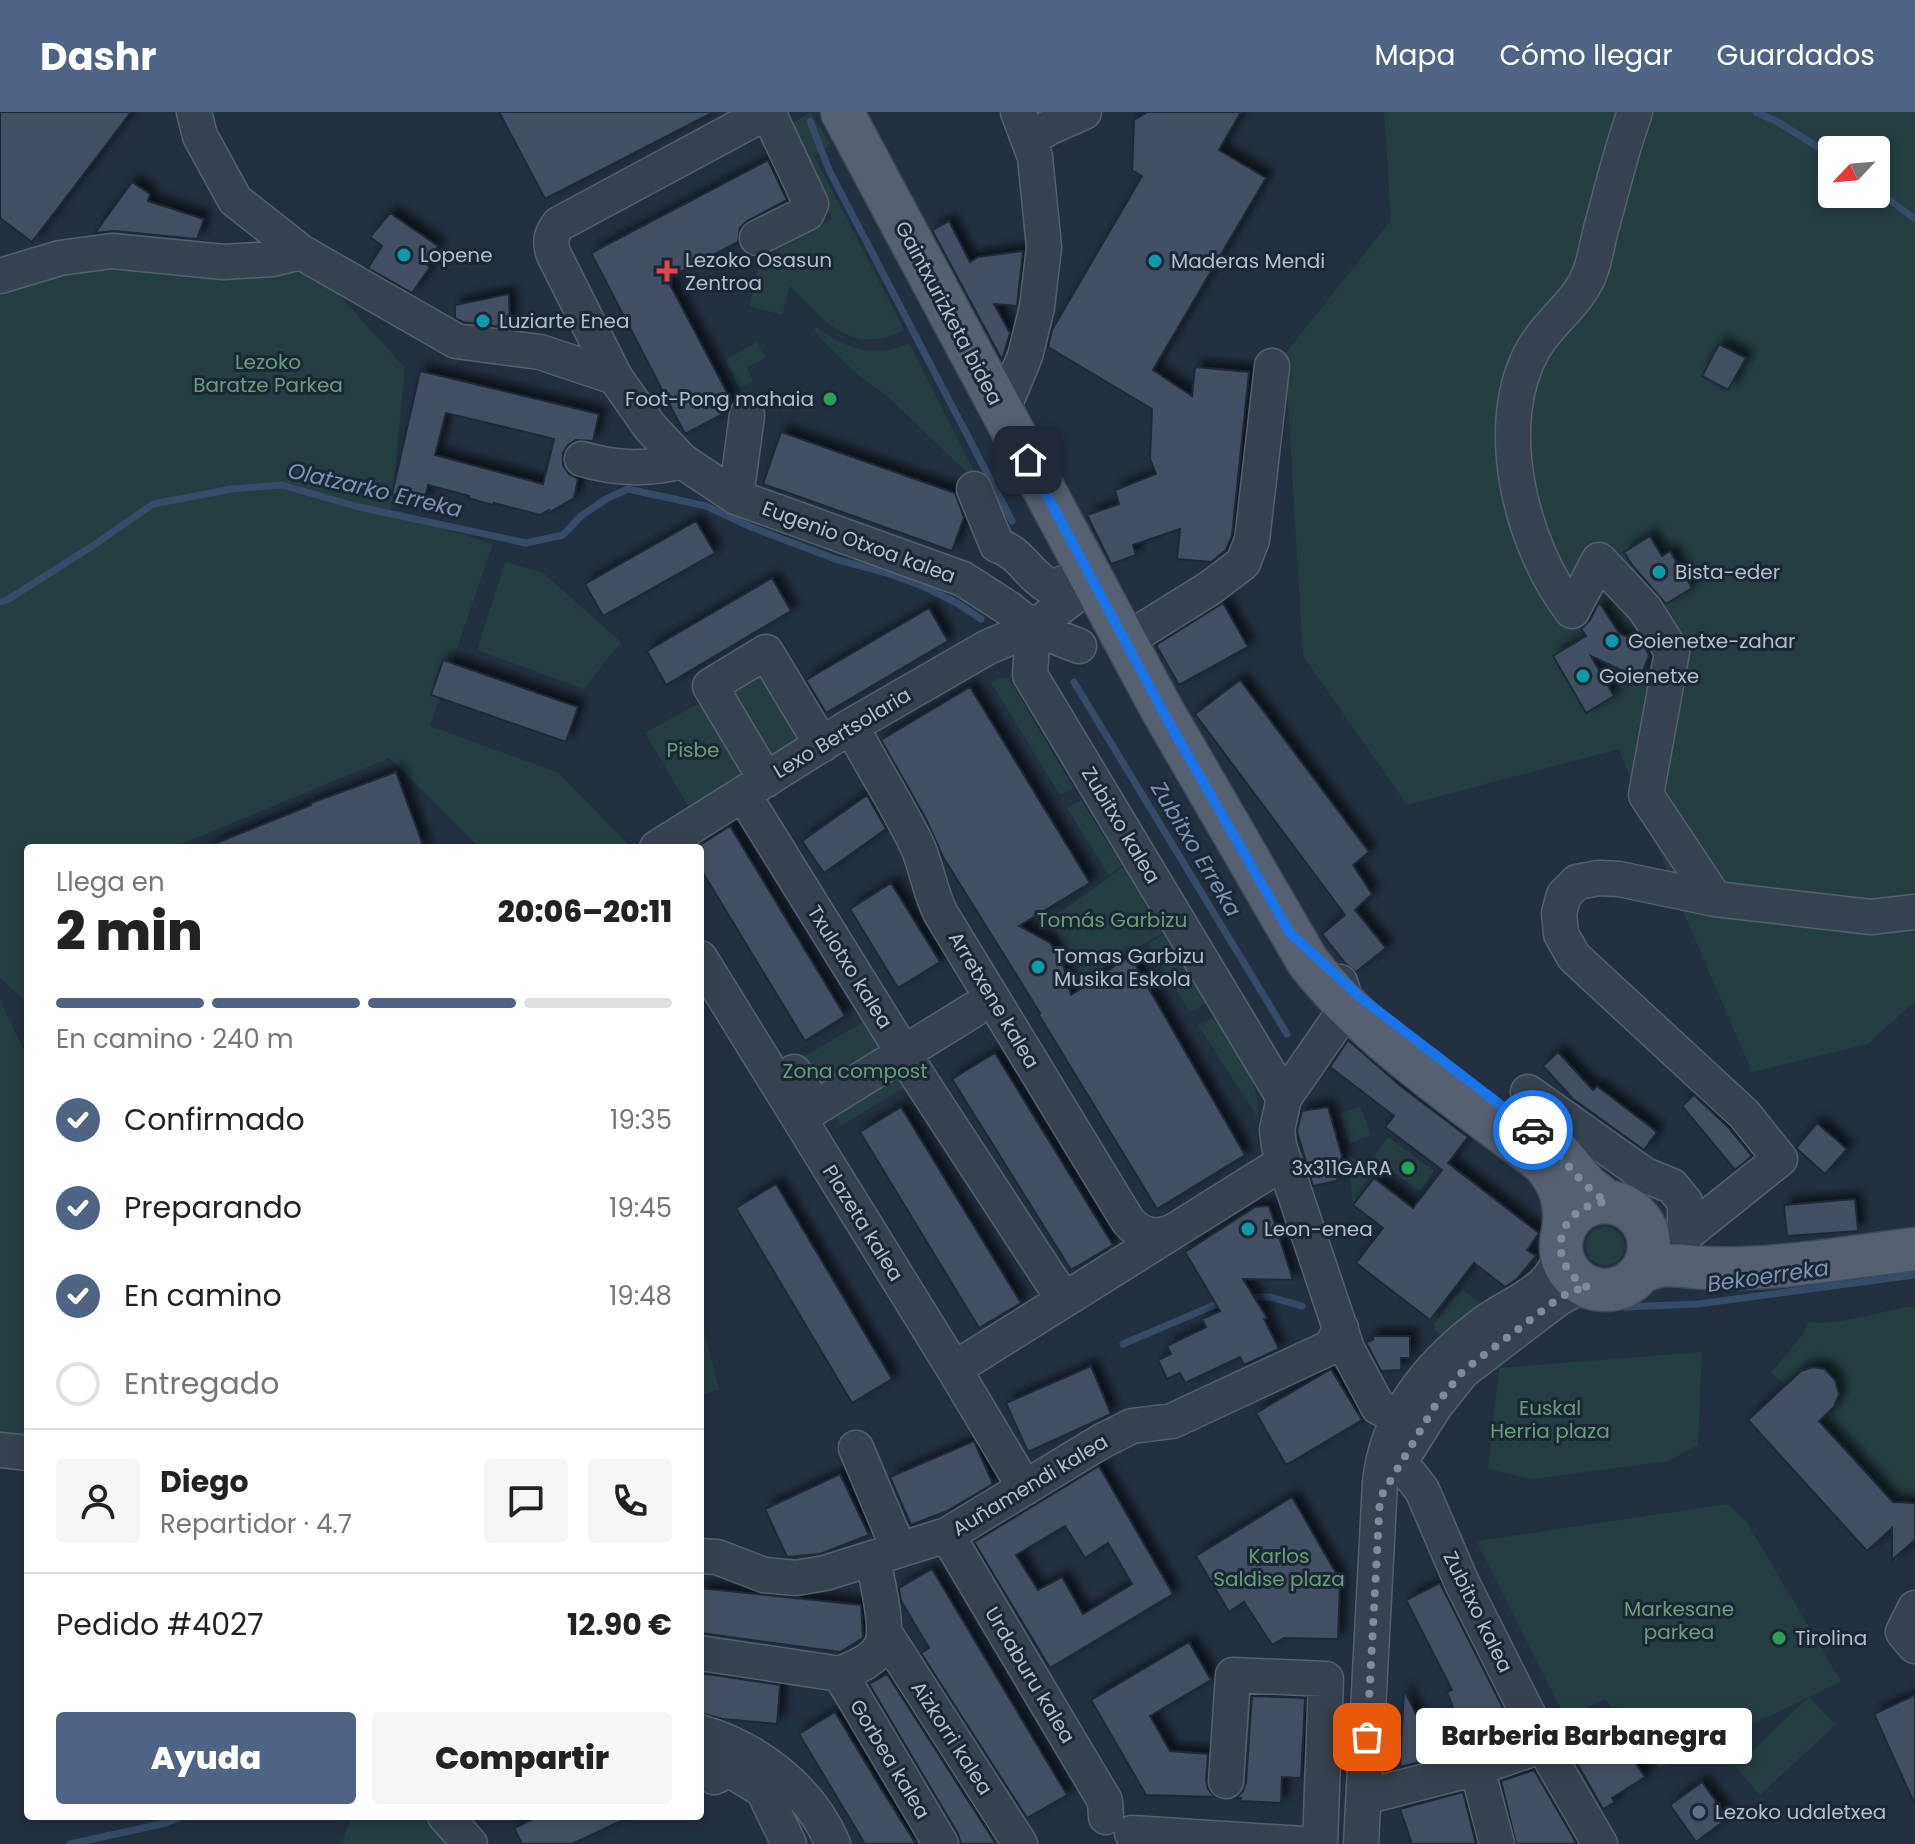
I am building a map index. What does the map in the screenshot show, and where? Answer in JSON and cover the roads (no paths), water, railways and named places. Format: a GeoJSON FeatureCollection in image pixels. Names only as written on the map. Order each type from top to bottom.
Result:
{"type":"FeatureCollection","features":[{"type":"Feature","properties":{"kind":"main road","name":"Gaintxurizketa bidea"},"geometry":{"type":"LineString","coordinates":[[842,112],[1002,411],[1082,590],[1112,647],[1308,962],[1341,992]]}},
{"type":"Feature","properties":{"kind":"main road"},"geometry":{"type":"LineString","coordinates":[[1341,992],[1542,1137],[1587,1186],[1607,1202],[1628,1209],[1697,1253],[1812,1262]]}},
{"type":"Feature","properties":{"kind":"main road"},"geometry":{"type":"LineString","coordinates":[[1341,992],[1543,1163],[1559,1186],[1564,1200],[1562,1241],[1570,1274],[1589,1288],[1612,1290],[1623,1287],[1640,1273],[1662,1265],[1740,1268],[1915,1249]]}},
{"type":"Feature","properties":{"kind":"main road"},"geometry":{"type":"LineString","coordinates":[[1562,1241],[1576,1213],[1586,1206],[1607,1202]]}},
{"type":"Feature","properties":{"kind":"main road"},"geometry":{"type":"LineString","coordinates":[[1640,1273],[1649,1249],[1648,1236],[1668,1235]]}},
{"type":"Feature","properties":{"kind":"street"},"geometry":{"type":"LineString","coordinates":[[194,112],[200,136],[235,200],[301,252],[456,341],[540,352],[615,377]]}},
{"type":"Feature","properties":{"kind":"street"},"geometry":{"type":"LineString","coordinates":[[757,238],[807,213],[811,204],[768,112]]}},
{"type":"Feature","properties":{"kind":"street","name":"Eugenio Otxoa kalea"},"geometry":{"type":"LineString","coordinates":[[768,112],[559,224],[554,230],[551,246],[615,377],[650,427],[682,461],[736,497],[963,579],[1033,628],[1112,647]]}},
{"type":"Feature","properties":{"kind":"street"},"geometry":{"type":"LineString","coordinates":[[1002,411],[1025,356],[1037,307],[1044,247],[1035,157],[1024,126],[1048,128],[1084,112]]}},
{"type":"Feature","properties":{"kind":"street"},"geometry":{"type":"LineString","coordinates":[[1635,112],[1588,276],[1572,302],[1534,348],[1519,380],[1513,423],[1516,481],[1531,531],[1557,592],[1572,611],[1599,560],[1645,609],[1672,652],[1646,795],[1715,899]]}},
{"type":"Feature","properties":{"kind":"street"},"geometry":{"type":"LineString","coordinates":[[0,276],[60,258],[112,251],[224,262],[272,259],[301,252]]}},
{"type":"Feature","properties":{"kind":"street"},"geometry":{"type":"LineString","coordinates":[[1112,647],[1210,588],[1243,563],[1252,540],[1272,366]]}},
{"type":"Feature","properties":{"kind":"street"},"geometry":{"type":"LineString","coordinates":[[736,497],[747,415]]}},
{"type":"Feature","properties":{"kind":"street"},"geometry":{"type":"LineString","coordinates":[[582,459],[609,467],[639,469],[682,461]]}},
{"type":"Feature","properties":{"kind":"street"},"geometry":{"type":"LineString","coordinates":[[974,489],[997,545],[1013,551],[1036,580],[1052,588],[1064,583],[1082,590]]}},
{"type":"Feature","properties":{"kind":"street","name":"Lexo Bertsolaria"},"geometry":{"type":"LineString","coordinates":[[663,844],[851,726],[988,647],[1033,628],[1082,590]]}},
{"type":"Feature","properties":{"kind":"street","name":"Zubitxo kalea"},"geometry":{"type":"LineString","coordinates":[[1033,628],[1030,675],[1284,1098]]}},
{"type":"Feature","properties":{"kind":"street","name":"Txulotxo kalea"},"geometry":{"type":"LineString","coordinates":[[822,745],[766,652],[710,686],[754,787],[904,1054],[1064,1300]]}},
{"type":"Feature","properties":{"kind":"street","name":"Arretxene kalea"},"geometry":{"type":"LineString","coordinates":[[851,726],[916,844],[925,864],[931,896],[941,914],[1128,1221],[1146,1234],[1166,1235],[1174,1231]]}},
{"type":"Feature","properties":{"kind":"street"},"geometry":{"type":"LineString","coordinates":[[1668,1235],[1780,1159],[1744,1114],[1574,957],[1561,934],[1559,913],[1564,895],[1577,882],[1599,878],[1619,879],[1715,899],[1871,917],[1915,912]]}},
{"type":"Feature","properties":{"kind":"street","name":"Plazeta kalea"},"geometry":{"type":"LineString","coordinates":[[704,965],[1025,1488]]}},
{"type":"Feature","properties":{"kind":"street"},"geometry":{"type":"LineString","coordinates":[[1341,992],[1284,1098],[1277,1130],[1284,1162],[1347,1349],[1378,1407],[1391,1413],[1407,1404]]}},
{"type":"Feature","properties":{"kind":"street"},"geometry":{"type":"LineString","coordinates":[[771,1074],[788,1063],[815,1108],[973,1010]]}},
{"type":"Feature","properties":{"kind":"street"},"geometry":{"type":"LineString","coordinates":[[1528,1092],[1645,1175],[1672,1186],[1685,1202],[1668,1235]]}},
{"type":"Feature","properties":{"kind":"street"},"geometry":{"type":"LineString","coordinates":[[954,1369],[1284,1162]]}},
{"type":"Feature","properties":{"kind":"street"},"geometry":{"type":"LineString","coordinates":[[1361,1844],[1382,1461],[1388,1439],[1407,1404],[1466,1337],[1550,1278],[1559,1260],[1562,1241]]}},
{"type":"Feature","properties":{"kind":"street"},"geometry":{"type":"LineString","coordinates":[[1380,1498],[1435,1406],[1474,1361],[1559,1298],[1574,1290],[1589,1288]]}},
{"type":"Feature","properties":{"kind":"street","name":"Auñamendi kalea"},"geometry":{"type":"LineString","coordinates":[[704,1556],[717,1557],[764,1575],[810,1576],[947,1535],[1132,1426],[1172,1421],[1331,1347],[1341,1328]]}},
{"type":"Feature","properties":{"kind":"street"},"geometry":{"type":"LineString","coordinates":[[1400,1462],[1396,1449],[1406,1419],[1407,1404]]}},
{"type":"Feature","properties":{"kind":"street"},"geometry":{"type":"LineString","coordinates":[[856,1448],[886,1554],[884,1632]]}},
{"type":"Feature","properties":{"kind":"street"},"geometry":{"type":"LineString","coordinates":[[0,1450],[24,1453]]}},
{"type":"Feature","properties":{"kind":"street","name":"Zubitxo kalea"},"geometry":{"type":"LineString","coordinates":[[1400,1462],[1422,1490],[1462,1583],[1544,1745],[1594,1832]]}},
{"type":"Feature","properties":{"kind":"street","name":"Urdaburu kalea"},"geometry":{"type":"LineString","coordinates":[[947,1535],[1105,1801],[1117,1834]]}},
{"type":"Feature","properties":{"kind":"street","name":"Gorbea kalea"},"geometry":{"type":"LineString","coordinates":[[884,1632],[882,1645],[875,1655],[840,1674],[941,1844]]}},
{"type":"Feature","properties":{"kind":"street","name":"Aizkorri kalea"},"geometry":{"type":"LineString","coordinates":[[884,1632],[1020,1844]]}},
{"type":"Feature","properties":{"kind":"street"},"geometry":{"type":"LineString","coordinates":[[704,1654],[840,1674]]}},
{"type":"Feature","properties":{"kind":"street"},"geometry":{"type":"LineString","coordinates":[[1226,1781],[1233,1675],[1326,1679],[1320,1844]]}},
{"type":"Feature","properties":{"kind":"street"},"geometry":{"type":"LineString","coordinates":[[704,1734],[743,1749],[791,1785],[833,1844]]}},
{"type":"Feature","properties":{"kind":"street"},"geometry":{"type":"LineString","coordinates":[[1364,1793],[1376,1794],[1477,1768],[1544,1745]]}},
{"type":"Feature","properties":{"kind":"street"},"geometry":{"type":"LineString","coordinates":[[704,1762],[707,1761],[714,1777],[730,1770],[763,1790],[789,1844]]}},
{"type":"Feature","properties":{"kind":"street"},"geometry":{"type":"LineString","coordinates":[[1477,1768],[1497,1844]]}},
{"type":"Feature","properties":{"kind":"street"},"geometry":{"type":"LineString","coordinates":[[449,1820],[470,1844]]}},
{"type":"Feature","properties":{"kind":"street"},"geometry":{"type":"LineString","coordinates":[[1117,1834],[1303,1844]]}},
{"type":"Feature","properties":{"kind":"waterway"},"geometry":{"type":"LineString","coordinates":[[1756,112],[1818,147]]}},
{"type":"Feature","properties":{"kind":"waterway"},"geometry":{"type":"LineString","coordinates":[[810,121],[829,170],[1012,521]]}},
{"type":"Feature","properties":{"kind":"waterway"},"geometry":{"type":"LineString","coordinates":[[1890,200],[1915,219]]}},
{"type":"Feature","properties":{"kind":"waterway","name":"Olatzarko Erreka"},"geometry":{"type":"LineString","coordinates":[[0,602],[94,545],[153,504],[232,489],[282,485],[355,506],[526,543],[563,535],[581,516],[628,489],[706,506],[838,560],[920,585],[981,619]]}},
{"type":"Feature","properties":{"kind":"waterway","name":"Zubitxo Erreka"},"geometry":{"type":"LineString","coordinates":[[1074,682],[1287,1034]]}},
{"type":"Feature","properties":{"kind":"waterway","name":"Bekoerreka"},"geometry":{"type":"LineString","coordinates":[[1625,1307],[1698,1304],[1915,1275]]}},
{"type":"Feature","properties":{"kind":"waterway","name":"Zubitxo Erreka"},"geometry":{"type":"LineString","coordinates":[[1244,1297],[1270,1297],[1302,1306]]}},
{"type":"Feature","properties":{"kind":"waterway","name":"Zubitxo Erreka"},"geometry":{"type":"LineString","coordinates":[[1123,1344],[1224,1301]]}},
{"type":"Feature","properties":{"kind":"waterway","name":"Zubitxo Erreka"},"geometry":{"type":"LineString","coordinates":[[70,1844],[173,1820]]}},
{"type":"Feature","properties":{"kind":"place","name":"Lopene"},"geometry":{"type":"Point","coordinates":[404,255]}},
{"type":"Feature","properties":{"kind":"place","name":"Maderas Mendi"},"geometry":{"type":"Point","coordinates":[1155,261]}},
{"type":"Feature","properties":{"kind":"place","name":"Lezoko Osasun Zentroa"},"geometry":{"type":"Point","coordinates":[667,271]}},
{"type":"Feature","properties":{"kind":"place","name":"Luziarte Enea"},"geometry":{"type":"Point","coordinates":[483,321]}},
{"type":"Feature","properties":{"kind":"place","name":"Foot-Pong mahaia"},"geometry":{"type":"Point","coordinates":[830,399]}},
{"type":"Feature","properties":{"kind":"place","name":"Bista-eder"},"geometry":{"type":"Point","coordinates":[1659,572]}},
{"type":"Feature","properties":{"kind":"place","name":"Goienetxe-zahar"},"geometry":{"type":"Point","coordinates":[1612,641]}},
{"type":"Feature","properties":{"kind":"place","name":"Goienetxe"},"geometry":{"type":"Point","coordinates":[1583,676]}},
{"type":"Feature","properties":{"kind":"place","name":"Tomas Garbizu Musika Eskola"},"geometry":{"type":"Point","coordinates":[1038,967]}},
{"type":"Feature","properties":{"kind":"place","name":"3x311GARA"},"geometry":{"type":"Point","coordinates":[1408,1168]}},
{"type":"Feature","properties":{"kind":"place","name":"Leon-enea"},"geometry":{"type":"Point","coordinates":[1248,1229]}},
{"type":"Feature","properties":{"kind":"place","name":"Tirolina"},"geometry":{"type":"Point","coordinates":[1779,1638]}},
{"type":"Feature","properties":{"kind":"place","name":"Barberia Barbanegra"},"geometry":{"type":"Point","coordinates":[1367,1737]}},
{"type":"Feature","properties":{"kind":"place","name":"Lezoko udaletxea"},"geometry":{"type":"Point","coordinates":[1699,1812]}},
{"type":"Feature","properties":{"kind":"park label","name":"Lezoko Baratze Parkea"},"geometry":{"type":"Point","coordinates":[268,374]}},
{"type":"Feature","properties":{"kind":"park label","name":"Pisbe"},"geometry":{"type":"Point","coordinates":[693,750]}},
{"type":"Feature","properties":{"kind":"park label","name":"Tomás Garbizu"},"geometry":{"type":"Point","coordinates":[1112,920]}},
{"type":"Feature","properties":{"kind":"park label","name":"Zona compost"},"geometry":{"type":"Point","coordinates":[855,1071]}},
{"type":"Feature","properties":{"kind":"park label","name":"Euskal Herria plaza"},"geometry":{"type":"Point","coordinates":[1550,1420]}},
{"type":"Feature","properties":{"kind":"park label","name":"Karlos Saldise plaza"},"geometry":{"type":"Point","coordinates":[1279,1568]}},
{"type":"Feature","properties":{"kind":"park label","name":"Markesane parkea"},"geometry":{"type":"Point","coordinates":[1679,1620]}}]}
